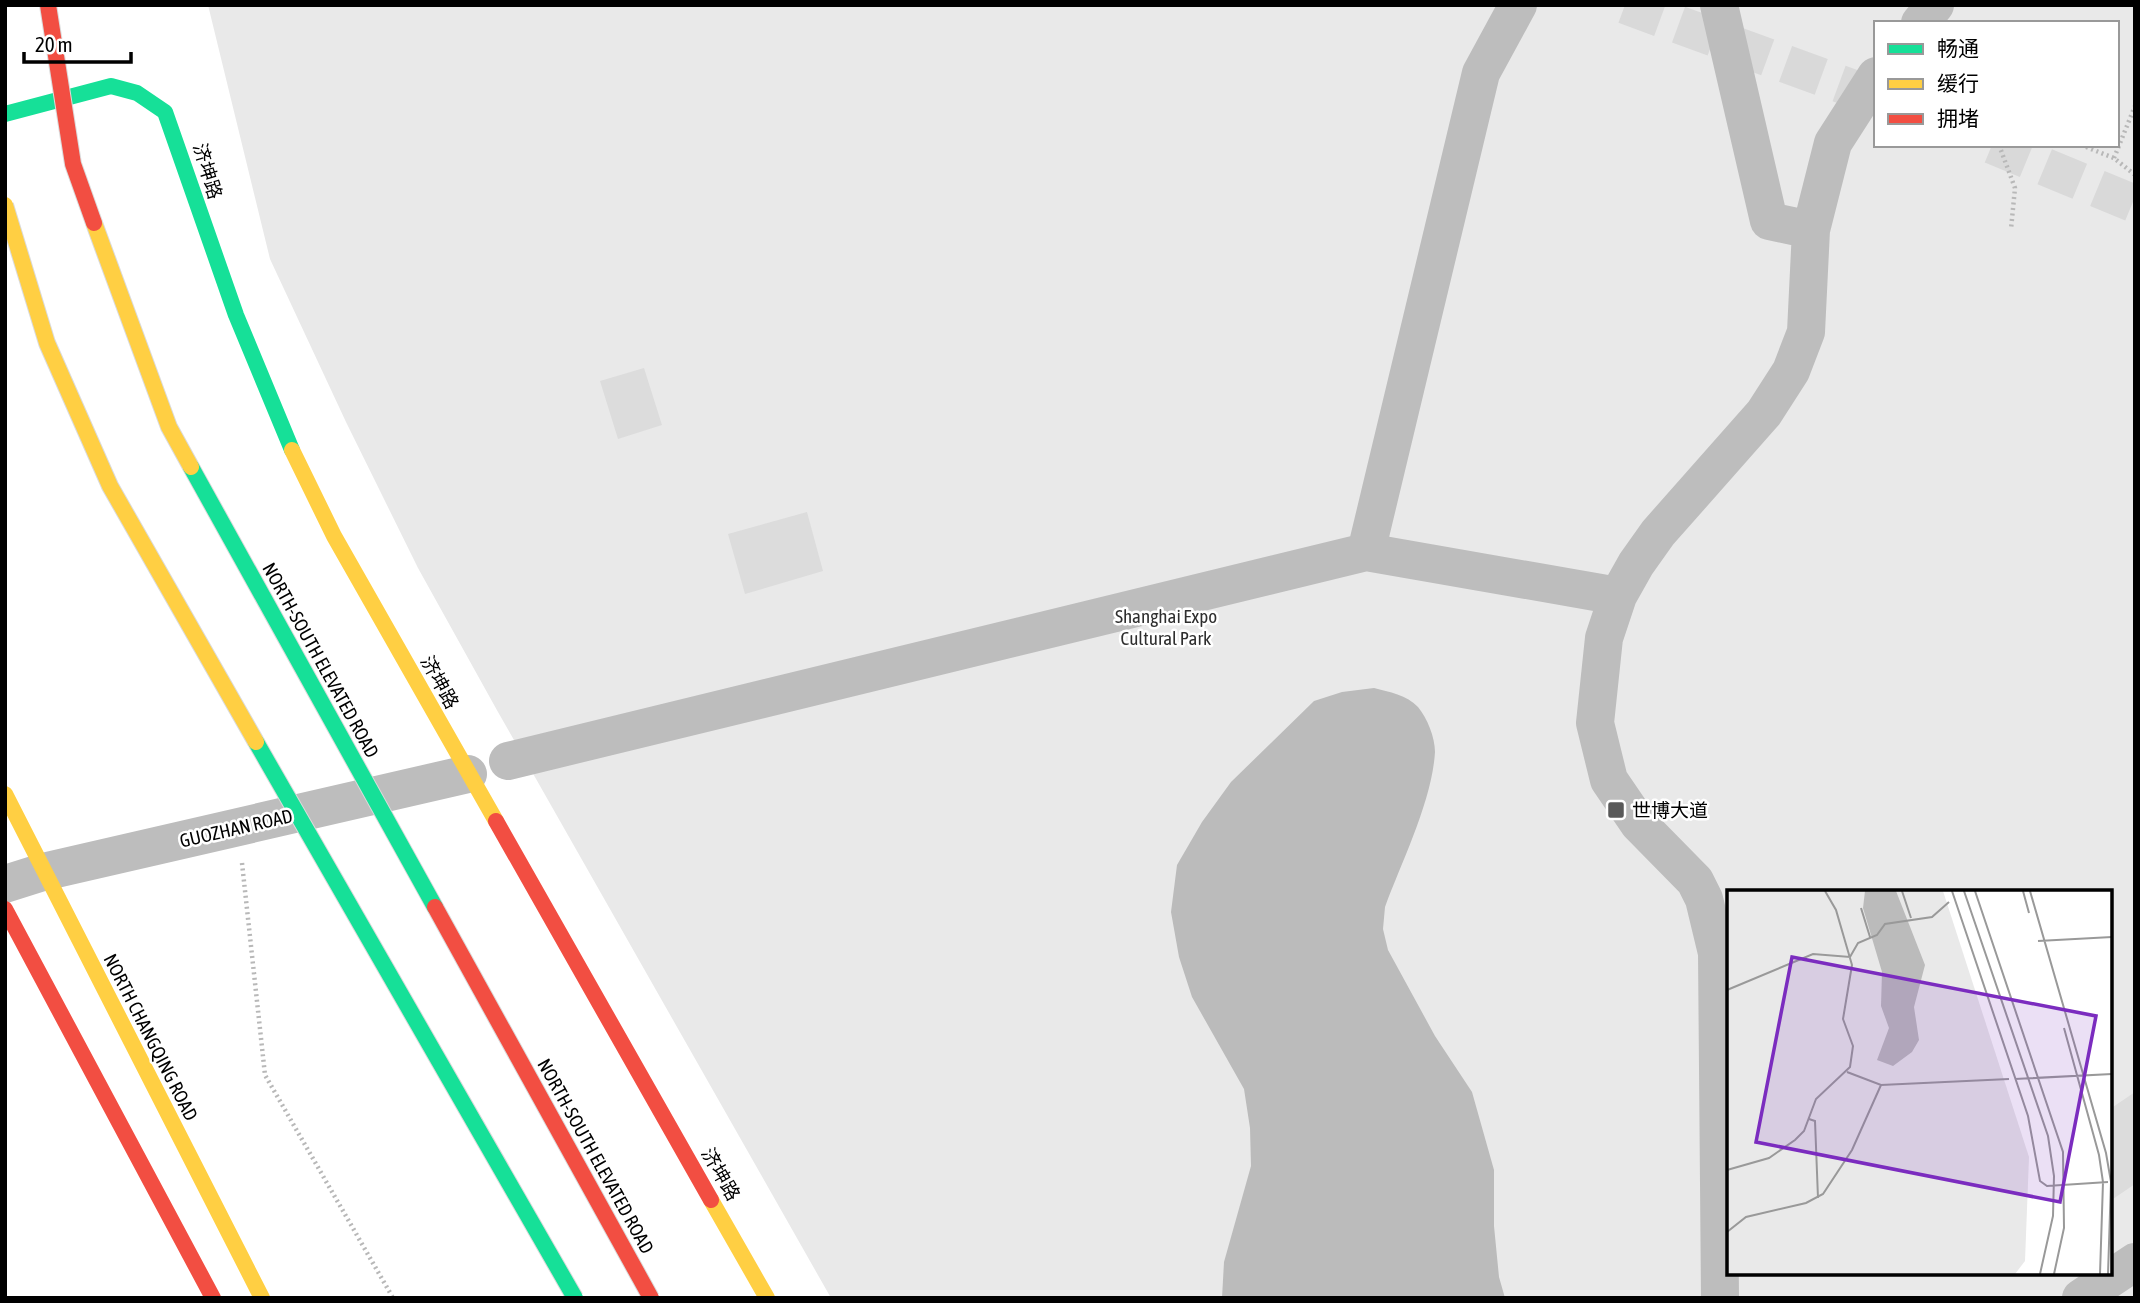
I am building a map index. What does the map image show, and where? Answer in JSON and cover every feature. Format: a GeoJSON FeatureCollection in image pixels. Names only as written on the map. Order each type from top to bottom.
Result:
{"type":"FeatureCollection","features":[{"type":"Feature","properties":{"kind":"main road","name":"NORTH-SOUTH ELEVATED ROAD"},"geometry":{"type":"LineString","coordinates":[[48,5],[73,164],[169,428],[651,1298]]}},
{"type":"Feature","properties":{"kind":"main road","name":"济坤路"},"geometry":{"type":"LineString","coordinates":[[5,114],[111,86],[137,93],[165,112],[180,149],[206,233],[281,427],[334,536],[767,1298]]}},
{"type":"Feature","properties":{"kind":"main road"},"geometry":{"type":"LineString","coordinates":[[5,205],[47,343],[110,486],[575,1298]]}},
{"type":"Feature","properties":{"kind":"main road","name":"NORTH CHANGQING ROAD"},"geometry":{"type":"LineString","coordinates":[[5,794],[262,1298]]}},
{"type":"Feature","properties":{"kind":"main road"},"geometry":{"type":"LineString","coordinates":[[5,909],[213,1298]]}},
{"type":"Feature","properties":{"kind":"street"},"geometry":{"type":"LineString","coordinates":[[1366,552],[1481,73],[1518,5]]}},
{"type":"Feature","properties":{"kind":"street"},"geometry":{"type":"LineString","coordinates":[[1719,5],[1769,221],[1811,230]]}},
{"type":"Feature","properties":{"kind":"street"},"geometry":{"type":"LineString","coordinates":[[1922,21],[1935,5]]}},
{"type":"Feature","properties":{"kind":"street"},"geometry":{"type":"LineString","coordinates":[[1720,1298],[1717,953],[1704,899],[1695,881],[1639,824],[1618,796],[1604,764],[1595,723],[1604,638],[1618,596],[1658,533],[1764,413],[1791,371],[1807,332],[1811,230],[1833,142],[1874,79]]}},
{"type":"Feature","properties":{"kind":"street"},"geometry":{"type":"LineString","coordinates":[[508,761],[1366,552],[1618,596]]}},
{"type":"Feature","properties":{"kind":"street","name":"GUOZHAN ROAD"},"geometry":{"type":"LineString","coordinates":[[5,884],[43,872],[468,774]]}},
{"type":"Feature","properties":{"kind":"street"},"geometry":{"type":"LineString","coordinates":[[2081,1298],[2135,1262]]}},
{"type":"Feature","properties":{"kind":"path"},"geometry":{"type":"LineString","coordinates":[[2119,146],[2135,106]]}},
{"type":"Feature","properties":{"kind":"path"},"geometry":{"type":"LineString","coordinates":[[2000,147],[2014,188],[2011,229]]}},
{"type":"Feature","properties":{"kind":"path"},"geometry":{"type":"LineString","coordinates":[[2086,147],[2114,158],[2135,175]]}},
{"type":"Feature","properties":{"kind":"path"},"geometry":{"type":"LineString","coordinates":[[2114,158],[2118,147]]}},
{"type":"Feature","properties":{"kind":"path"},"geometry":{"type":"LineString","coordinates":[[238,827],[265,1075],[393,1298]]}},
{"type":"Feature","properties":{"kind":"green space","name":"Shanghai Expo Cultural Park"},"geometry":{"type":"Polygon","coordinates":[[[208,5],[2135,5],[2135,1298],[831,1298],[418,568],[270,259],[208,5]]]}},
{"type":"Feature","properties":{"kind":"shaded area"},"geometry":{"type":"Polygon","coordinates":[[[1374,688],[1398,694],[1414,703],[1430,728],[1434,740],[1433,771],[1428,790],[1385,907],[1383,929],[1388,950],[1435,1036],[1472,1092],[1494,1170],[1494,1226],[1499,1277],[1505,1298],[1222,1298],[1224,1262],[1251,1166],[1250,1128],[1244,1089],[1192,997],[1179,957],[1171,912],[1177,865],[1202,822],[1231,782],[1314,701],[1342,692],[1374,688]]]}},
{"type":"Feature","properties":{"kind":"building"},"geometry":{"type":"Polygon","coordinates":[[[644,368],[662,425],[618,439],[600,381],[644,368]]]}},
{"type":"Feature","properties":{"kind":"building"},"geometry":{"type":"Polygon","coordinates":[[[807,512],[823,571],[745,594],[728,534],[807,512]]]}},
{"type":"Feature","properties":{"kind":"building"},"geometry":{"type":"Polygon","coordinates":[[[2135,1092],[2135,1184],[2112,1200],[2112,1108],[2135,1092]]]}},
{"type":"Feature","properties":{"kind":"tunnel"},"geometry":{"type":"LineString","coordinates":[[1625,5],[1874,96]]}},
{"type":"Feature","properties":{"kind":"tunnel"},"geometry":{"type":"LineString","coordinates":[[1997,147],[2135,204]]}},
{"type":"Feature","properties":{"kind":"traffic: fast"},"geometry":{"type":"LineString","coordinates":[[5,114],[111,86],[137,93],[165,112],[236,315],[292,450]]}},
{"type":"Feature","properties":{"kind":"traffic: fast"},"geometry":{"type":"LineString","coordinates":[[191,467],[435,907]]}},
{"type":"Feature","properties":{"kind":"traffic: fast"},"geometry":{"type":"LineString","coordinates":[[256,742],[575,1298]]}},
{"type":"Feature","properties":{"kind":"traffic: slow"},"geometry":{"type":"LineString","coordinates":[[5,205],[47,343],[110,486],[256,742]]}},
{"type":"Feature","properties":{"kind":"traffic: slow"},"geometry":{"type":"LineString","coordinates":[[94,223],[169,427],[191,467]]}},
{"type":"Feature","properties":{"kind":"traffic: slow"},"geometry":{"type":"LineString","coordinates":[[292,450],[334,536],[496,821]]}},
{"type":"Feature","properties":{"kind":"traffic: slow"},"geometry":{"type":"LineString","coordinates":[[5,794],[262,1298]]}},
{"type":"Feature","properties":{"kind":"traffic: slow"},"geometry":{"type":"LineString","coordinates":[[711,1200],[767,1298]]}},
{"type":"Feature","properties":{"kind":"traffic: jam"},"geometry":{"type":"LineString","coordinates":[[48,5],[73,164],[94,223]]}},
{"type":"Feature","properties":{"kind":"traffic: jam"},"geometry":{"type":"LineString","coordinates":[[496,821],[711,1200]]}},
{"type":"Feature","properties":{"kind":"traffic: jam"},"geometry":{"type":"LineString","coordinates":[[435,907],[651,1298]]}},
{"type":"Feature","properties":{"kind":"traffic: jam"},"geometry":{"type":"LineString","coordinates":[[5,909],[213,1298]]}},
{"type":"Feature","properties":{"kind":"place","name":"世博大道"},"geometry":{"type":"Point","coordinates":[1616,810]}}]}
